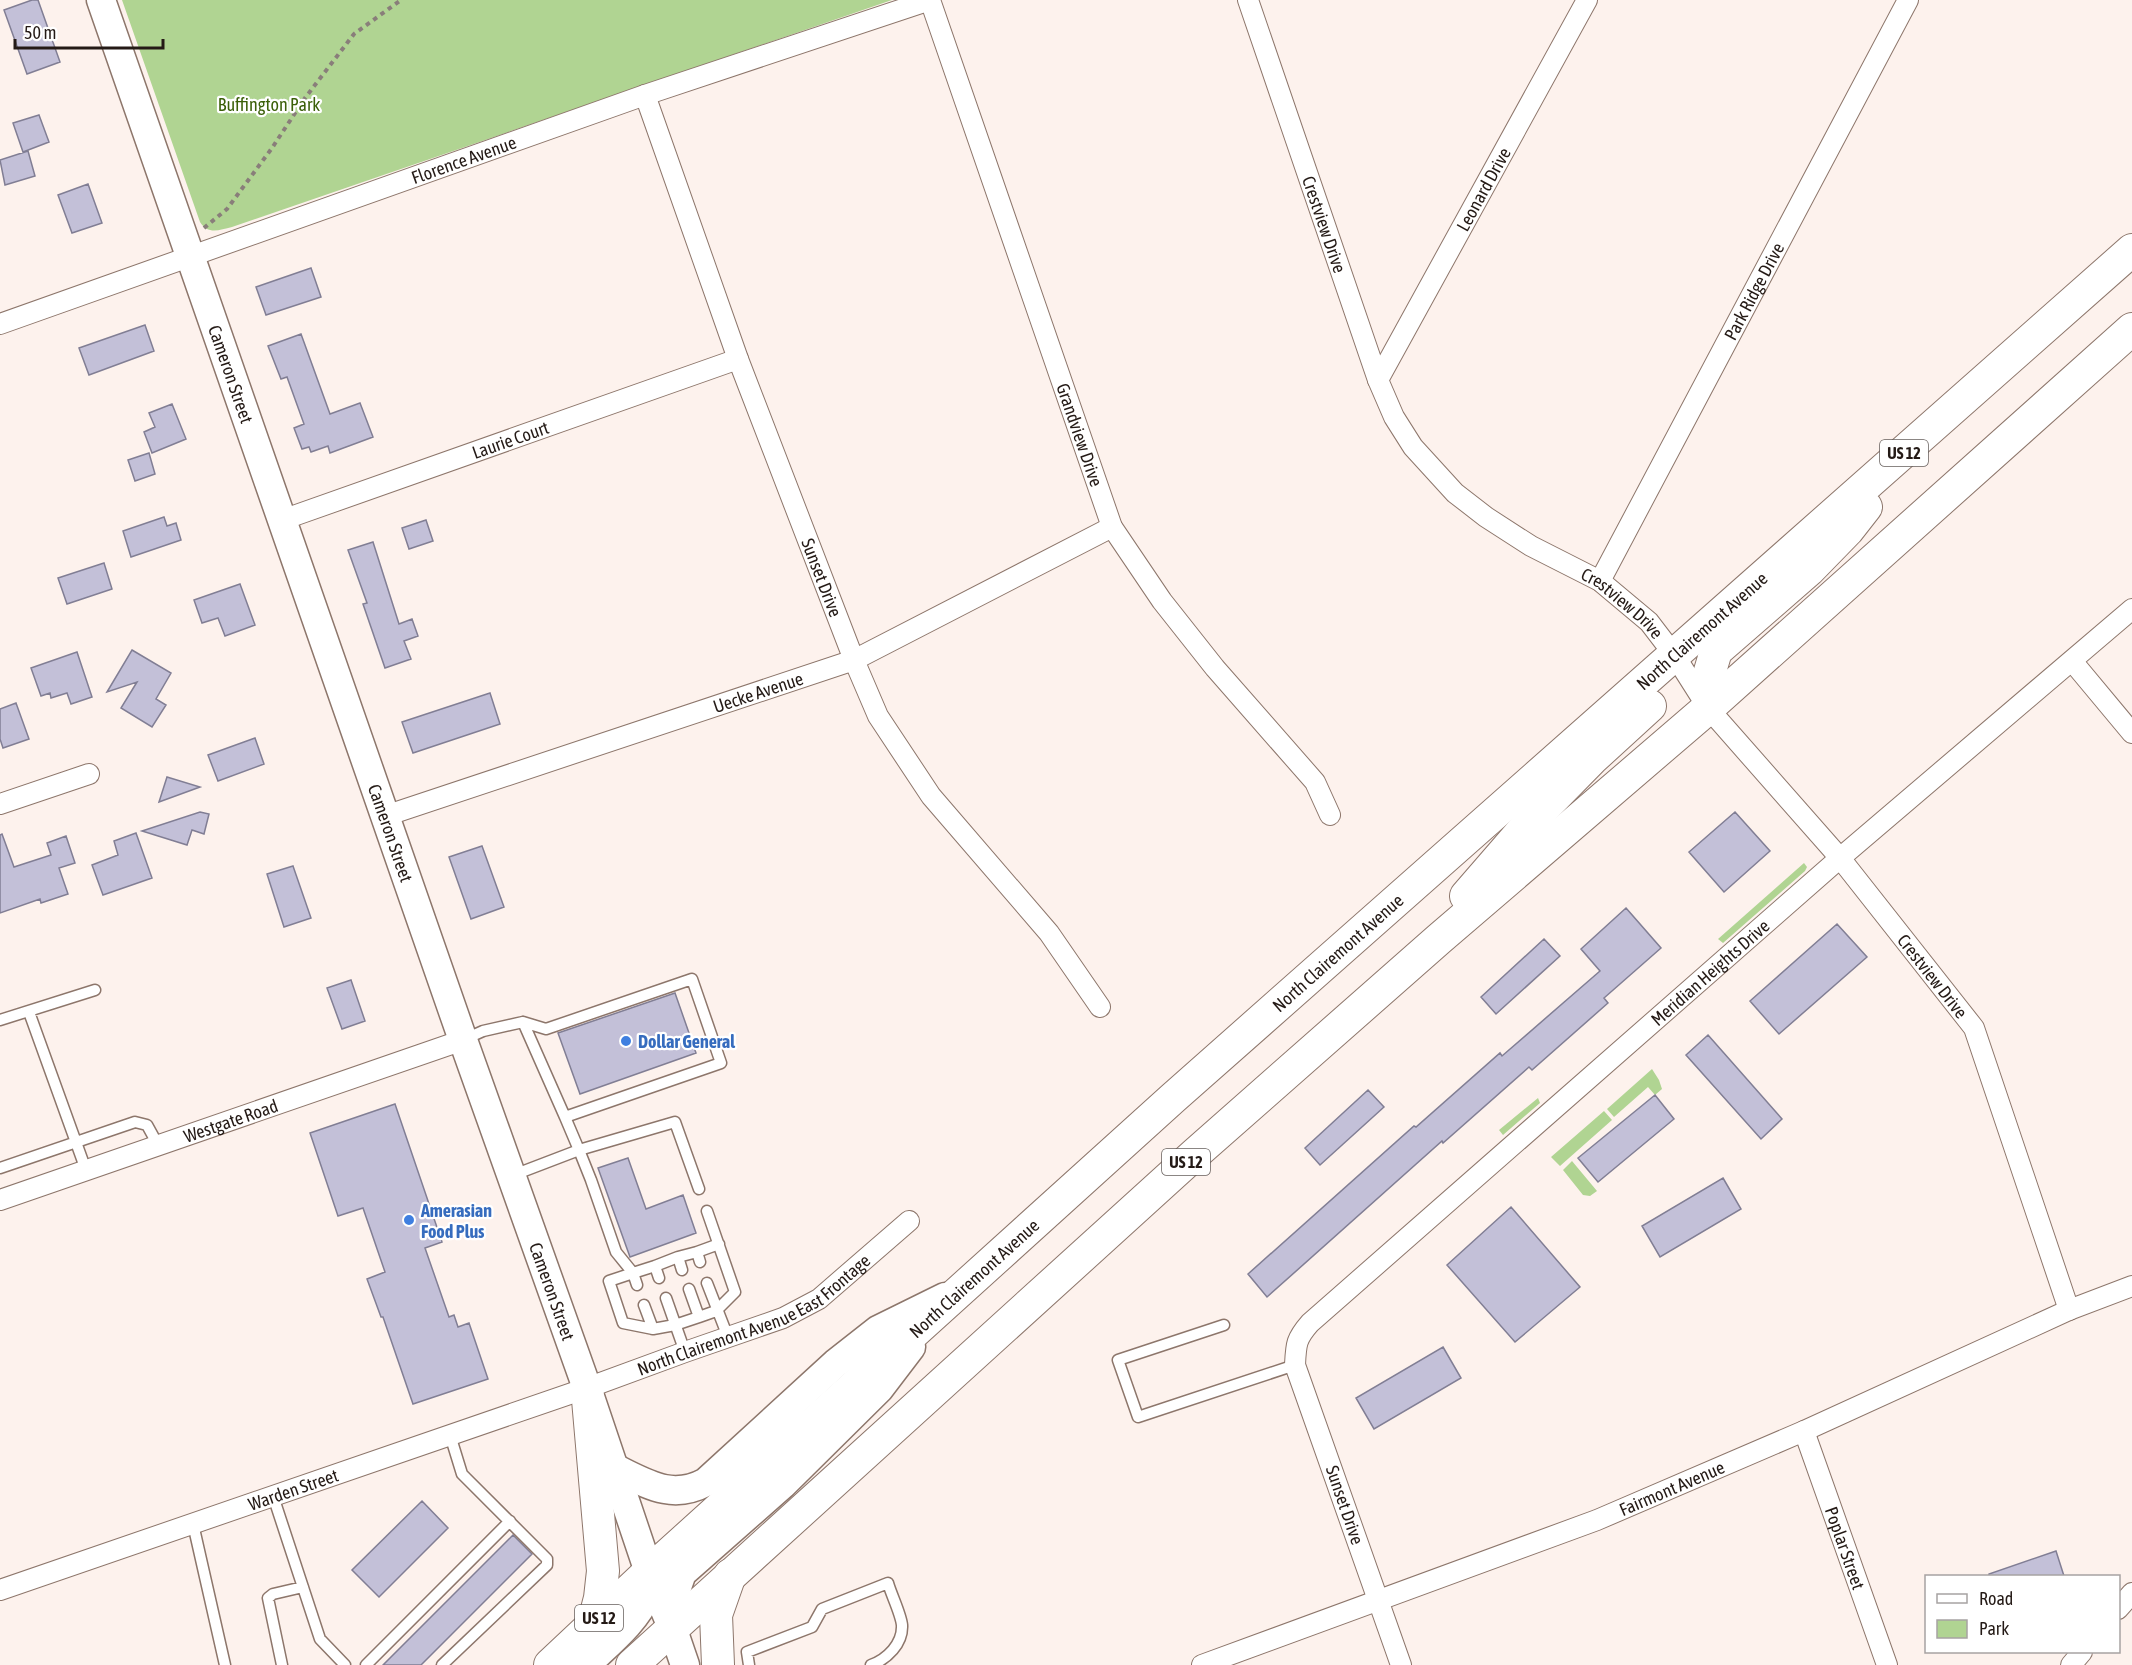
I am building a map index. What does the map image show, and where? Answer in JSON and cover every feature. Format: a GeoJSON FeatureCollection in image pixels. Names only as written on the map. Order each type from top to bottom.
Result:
{"type":"FeatureCollection","features":[{"type":"Feature","properties":{"kind":"main road","name":"Cameron Street"},"geometry":{"type":"LineString","coordinates":[[101,0],[463,1040],[587,1388],[649,1572],[685,1665]]}},
{"type":"Feature","properties":{"kind":"main road","name":"North Clairemont Avenue"},"geometry":{"type":"LineString","coordinates":[[550,1665],[649,1572],[1173,1098],[2132,250]]}},
{"type":"Feature","properties":{"kind":"main road","name":"US 12"},"geometry":{"type":"LineString","coordinates":[[632,1665],[1186,1162],[1415,960],[1708,708],[2132,329]]}},
{"type":"Feature","properties":{"kind":"main road"},"geometry":{"type":"LineString","coordinates":[[1708,708],[1706,690],[1716,651],[1809,570],[1848,530],[1921,437]]}},
{"type":"Feature","properties":{"kind":"main road"},"geometry":{"type":"LineString","coordinates":[[1415,960],[1488,869],[1531,821],[1662,693],[1674,670],[1675,656]]}},
{"type":"Feature","properties":{"kind":"main road"},"geometry":{"type":"LineString","coordinates":[[614,1468],[654,1487],[676,1491],[692,1490],[706,1482],[836,1363],[878,1330],[965,1286]]}},
{"type":"Feature","properties":{"kind":"main road"},"geometry":{"type":"LineString","coordinates":[[672,1627],[671,1604],[682,1573],[783,1484],[879,1389],[937,1311]]}},
{"type":"Feature","properties":{"kind":"main road"},"geometry":{"type":"LineString","coordinates":[[587,1388],[603,1571],[600,1598],[593,1625]]}},
{"type":"Feature","properties":{"kind":"main road"},"geometry":{"type":"LineString","coordinates":[[586,1665],[624,1628],[637,1610],[646,1595],[649,1572]]}},
{"type":"Feature","properties":{"kind":"main road"},"geometry":{"type":"LineString","coordinates":[[718,1665],[716,1615],[730,1574]]}},
{"type":"Feature","properties":{"kind":"street","name":"Florence Avenue"},"geometry":{"type":"LineString","coordinates":[[0,324],[645,95],[930,0]]}},
{"type":"Feature","properties":{"kind":"street","name":"Grandview Drive"},"geometry":{"type":"LineString","coordinates":[[930,0],[1112,526],[1169,609],[1215,668],[1315,782],[1330,815]]}},
{"type":"Feature","properties":{"kind":"street","name":"Crestview Drive"},"geometry":{"type":"LineString","coordinates":[[1248,0],[1378,380],[1394,417],[1413,447],[1455,493],[1486,517],[1531,546],[1600,581],[1649,622],[1675,656],[1708,708],[1840,858],[1974,1028],[2069,1310]]}},
{"type":"Feature","properties":{"kind":"street","name":"Leonard Drive"},"geometry":{"type":"LineString","coordinates":[[1378,380],[1587,0]]}},
{"type":"Feature","properties":{"kind":"street","name":"Park Ridge Drive"},"geometry":{"type":"LineString","coordinates":[[1600,581],[1908,0]]}},
{"type":"Feature","properties":{"kind":"street","name":"Sunset Drive"},"geometry":{"type":"LineString","coordinates":[[645,95],[738,359],[854,660],[878,716],[932,796],[1049,933],[1100,1007]]}},
{"type":"Feature","properties":{"kind":"street","name":"Laurie Court"},"geometry":{"type":"LineString","coordinates":[[282,520],[738,359]]}},
{"type":"Feature","properties":{"kind":"street","name":"Uecke Avenue"},"geometry":{"type":"LineString","coordinates":[[385,816],[854,660],[1112,526]]}},
{"type":"Feature","properties":{"kind":"street","name":"Meridian Heights Drive"},"geometry":{"type":"LineString","coordinates":[[1296,1344],[1299,1336],[1310,1323],[1840,858],[2132,609]]}},
{"type":"Feature","properties":{"kind":"street"},"geometry":{"type":"LineString","coordinates":[[2073,661],[2132,734]]}},
{"type":"Feature","properties":{"kind":"street"},"geometry":{"type":"LineString","coordinates":[[0,804],[89,774]]}},
{"type":"Feature","properties":{"kind":"street","name":"Westgate Road"},"geometry":{"type":"LineString","coordinates":[[0,1200],[463,1040]]}},
{"type":"Feature","properties":{"kind":"street","name":"North Clairemont Avenue East Frontage"},"geometry":{"type":"LineString","coordinates":[[587,1388],[783,1318],[819,1299],[909,1221]]}},
{"type":"Feature","properties":{"kind":"street","name":"Fairmont Avenue"},"geometry":{"type":"LineString","coordinates":[[1202,1665],[1597,1521],[1804,1431],[2069,1310],[2132,1286]]}},
{"type":"Feature","properties":{"kind":"street","name":"Sunset Drive"},"geometry":{"type":"LineString","coordinates":[[1296,1344],[1295,1365],[1401,1665]]}},
{"type":"Feature","properties":{"kind":"street","name":"Warden Street"},"geometry":{"type":"LineString","coordinates":[[0,1590],[587,1388]]}},
{"type":"Feature","properties":{"kind":"street","name":"Poplar Street"},"geometry":{"type":"LineString","coordinates":[[1804,1431],[1887,1665]]}},
{"type":"Feature","properties":{"kind":"street"},"geometry":{"type":"LineString","coordinates":[[2120,1607],[2132,1593]]}},
{"type":"Feature","properties":{"kind":"street"},"geometry":{"type":"LineString","coordinates":[[2070,1665],[2081,1653]]}},
{"type":"Feature","properties":{"kind":"lane"},"geometry":{"type":"LineString","coordinates":[[463,1040],[483,1031],[523,1022],[546,1029],[692,979],[721,1063],[566,1117]]}},
{"type":"Feature","properties":{"kind":"lane"},"geometry":{"type":"LineString","coordinates":[[0,1020],[95,990]]}},
{"type":"Feature","properties":{"kind":"lane"},"geometry":{"type":"LineString","coordinates":[[28,1012],[86,1170]]}},
{"type":"Feature","properties":{"kind":"lane"},"geometry":{"type":"LineString","coordinates":[[523,1022],[566,1117],[616,1252],[633,1273],[637,1285]]}},
{"type":"Feature","properties":{"kind":"lane"},"geometry":{"type":"LineString","coordinates":[[0,1168],[135,1122],[147,1125],[158,1145]]}},
{"type":"Feature","properties":{"kind":"lane"},"geometry":{"type":"LineString","coordinates":[[511,1176],[579,1150],[675,1122],[699,1189]]}},
{"type":"Feature","properties":{"kind":"lane"},"geometry":{"type":"LineString","coordinates":[[707,1211],[719,1244],[735,1293],[716,1311],[675,1325],[653,1329],[623,1323],[609,1281],[678,1257],[698,1257],[719,1244]]}},
{"type":"Feature","properties":{"kind":"lane"},"geometry":{"type":"LineString","coordinates":[[678,1257],[682,1270]]}},
{"type":"Feature","properties":{"kind":"lane"},"geometry":{"type":"LineString","coordinates":[[655,1266],[659,1278]]}},
{"type":"Feature","properties":{"kind":"lane"},"geometry":{"type":"LineString","coordinates":[[707,1283],[728,1337]]}},
{"type":"Feature","properties":{"kind":"lane"},"geometry":{"type":"LineString","coordinates":[[689,1289],[699,1317]]}},
{"type":"Feature","properties":{"kind":"lane"},"geometry":{"type":"LineString","coordinates":[[666,1298],[685,1352]]}},
{"type":"Feature","properties":{"kind":"lane"},"geometry":{"type":"LineString","coordinates":[[644,1305],[653,1329]]}},
{"type":"Feature","properties":{"kind":"lane"},"geometry":{"type":"LineString","coordinates":[[1224,1325],[1118,1360],[1138,1417],[1295,1365]]}},
{"type":"Feature","properties":{"kind":"lane"},"geometry":{"type":"LineString","coordinates":[[442,1665],[547,1565],[547,1559],[462,1474],[450,1435]]}},
{"type":"Feature","properties":{"kind":"lane"},"geometry":{"type":"LineString","coordinates":[[273,1496],[320,1639],[345,1665]]}},
{"type":"Feature","properties":{"kind":"lane"},"geometry":{"type":"LineString","coordinates":[[366,1665],[510,1521]]}},
{"type":"Feature","properties":{"kind":"lane"},"geometry":{"type":"LineString","coordinates":[[193,1524],[225,1665]]}},
{"type":"Feature","properties":{"kind":"lane"},"geometry":{"type":"LineString","coordinates":[[749,1665],[747,1652],[812,1627],[822,1609],[888,1583],[902,1625],[896,1646],[878,1664]]}},
{"type":"Feature","properties":{"kind":"lane"},"geometry":{"type":"LineString","coordinates":[[282,1665],[268,1598],[273,1594],[303,1587]]}},
{"type":"Feature","properties":{"kind":"path"},"geometry":{"type":"LineString","coordinates":[[204,228],[226,209],[354,34],[401,0]]}},
{"type":"Feature","properties":{"kind":"green space","name":"Buffington Park"},"geometry":{"type":"Polygon","coordinates":[[[122,0],[892,0],[232,227],[214,231],[207,229],[200,222],[122,0]]]}},
{"type":"Feature","properties":{"kind":"green space"},"geometry":{"type":"Polygon","coordinates":[[[1804,863],[1807,867],[1805,871],[1723,943],[1718,939],[1804,863]]]}},
{"type":"Feature","properties":{"kind":"green space"},"geometry":{"type":"Polygon","coordinates":[[[1652,1069],[1662,1089],[1655,1095],[1648,1087],[1614,1117],[1607,1109],[1652,1069]]]}},
{"type":"Feature","properties":{"kind":"green space"},"geometry":{"type":"Polygon","coordinates":[[[1538,1098],[1540,1103],[1503,1135],[1499,1130],[1538,1098]]]}},
{"type":"Feature","properties":{"kind":"green space"},"geometry":{"type":"Polygon","coordinates":[[[1604,1111],[1612,1120],[1560,1166],[1551,1157],[1604,1111]]]}},
{"type":"Feature","properties":{"kind":"green space"},"geometry":{"type":"Polygon","coordinates":[[[1572,1161],[1597,1191],[1590,1196],[1583,1195],[1563,1170],[1572,1161]]]}},
{"type":"Feature","properties":{"kind":"building"},"geometry":{"type":"Polygon","coordinates":[[[38,0],[60,62],[27,74],[4,10],[38,0]]]}},
{"type":"Feature","properties":{"kind":"building"},"geometry":{"type":"Polygon","coordinates":[[[39,115],[49,142],[23,152],[13,123],[39,115]]]}},
{"type":"Feature","properties":{"kind":"building"},"geometry":{"type":"Polygon","coordinates":[[[28,151],[35,176],[5,185],[0,160],[28,151]]]}},
{"type":"Feature","properties":{"kind":"building"},"geometry":{"type":"Polygon","coordinates":[[[88,184],[102,223],[72,233],[58,195],[88,184]]]}},
{"type":"Feature","properties":{"kind":"building"},"geometry":{"type":"Polygon","coordinates":[[[311,268],[321,297],[266,315],[256,287],[311,268]]]}},
{"type":"Feature","properties":{"kind":"building"},"geometry":{"type":"Polygon","coordinates":[[[145,325],[154,351],[89,375],[79,348],[145,325]]]}},
{"type":"Feature","properties":{"kind":"building"},"geometry":{"type":"Polygon","coordinates":[[[301,334],[330,414],[360,403],[373,437],[330,453],[328,446],[311,452],[309,447],[302,449],[294,428],[304,424],[287,377],[281,379],[268,346],[301,334]]]}},
{"type":"Feature","properties":{"kind":"building"},"geometry":{"type":"Polygon","coordinates":[[[172,404],[186,439],[152,453],[144,432],[155,427],[149,413],[172,404]]]}},
{"type":"Feature","properties":{"kind":"building"},"geometry":{"type":"Polygon","coordinates":[[[149,453],[155,474],[135,481],[128,460],[149,453]]]}},
{"type":"Feature","properties":{"kind":"building"},"geometry":{"type":"Polygon","coordinates":[[[164,517],[167,526],[176,523],[181,540],[131,557],[123,531],[164,517]]]}},
{"type":"Feature","properties":{"kind":"building"},"geometry":{"type":"Polygon","coordinates":[[[426,520],[433,541],[409,549],[402,528],[426,520]]]}},
{"type":"Feature","properties":{"kind":"building"},"geometry":{"type":"Polygon","coordinates":[[[373,542],[399,624],[412,619],[418,636],[404,641],[411,659],[385,668],[363,604],[367,603],[348,550],[373,542]]]}},
{"type":"Feature","properties":{"kind":"building"},"geometry":{"type":"Polygon","coordinates":[[[104,563],[112,589],[67,604],[58,578],[104,563]]]}},
{"type":"Feature","properties":{"kind":"building"},"geometry":{"type":"Polygon","coordinates":[[[240,584],[255,625],[225,636],[218,618],[202,623],[194,600],[240,584]]]}},
{"type":"Feature","properties":{"kind":"building"},"geometry":{"type":"Polygon","coordinates":[[[132,650],[171,673],[156,699],[166,705],[152,727],[121,708],[137,682],[107,692],[132,650]]]}},
{"type":"Feature","properties":{"kind":"building"},"geometry":{"type":"Polygon","coordinates":[[[77,652],[92,697],[71,704],[67,693],[51,698],[50,693],[41,696],[31,668],[77,652]]]}},
{"type":"Feature","properties":{"kind":"building"},"geometry":{"type":"Polygon","coordinates":[[[490,693],[500,724],[413,753],[402,722],[490,693]]]}},
{"type":"Feature","properties":{"kind":"building"},"geometry":{"type":"Polygon","coordinates":[[[16,703],[29,739],[3,748],[0,739],[0,709],[16,703]]]}},
{"type":"Feature","properties":{"kind":"building"},"geometry":{"type":"Polygon","coordinates":[[[255,738],[264,764],[218,781],[208,755],[255,738]]]}},
{"type":"Feature","properties":{"kind":"building"},"geometry":{"type":"Polygon","coordinates":[[[167,777],[200,787],[159,802],[167,777]]]}},
{"type":"Feature","properties":{"kind":"building"},"geometry":{"type":"Polygon","coordinates":[[[200,812],[209,814],[204,834],[192,830],[187,845],[142,831],[200,812]]]}},
{"type":"Feature","properties":{"kind":"building"},"geometry":{"type":"Polygon","coordinates":[[[1735,812],[1770,851],[1724,892],[1689,852],[1735,812]]]}},
{"type":"Feature","properties":{"kind":"building"},"geometry":{"type":"Polygon","coordinates":[[[136,833],[152,878],[103,895],[92,865],[118,855],[114,841],[136,833]]]}},
{"type":"Feature","properties":{"kind":"building"},"geometry":{"type":"Polygon","coordinates":[[[2,834],[14,867],[51,855],[47,843],[66,836],[75,863],[59,868],[68,894],[41,903],[40,899],[0,913],[0,835],[2,834]]]}},
{"type":"Feature","properties":{"kind":"building"},"geometry":{"type":"Polygon","coordinates":[[[482,846],[504,907],[471,919],[449,857],[482,846]]]}},
{"type":"Feature","properties":{"kind":"building"},"geometry":{"type":"Polygon","coordinates":[[[293,866],[311,918],[284,927],[267,874],[293,866]]]}},
{"type":"Feature","properties":{"kind":"building"},"geometry":{"type":"Polygon","coordinates":[[[1626,908],[1661,948],[1604,998],[1608,1003],[1532,1070],[1529,1067],[1443,1143],[1442,1141],[1267,1297],[1248,1274],[1414,1126],[1416,1127],[1500,1053],[1502,1056],[1600,971],[1581,949],[1626,908]]]}},
{"type":"Feature","properties":{"kind":"building"},"geometry":{"type":"Polygon","coordinates":[[[1837,924],[1867,957],[1779,1034],[1750,1001],[1837,924]]]}},
{"type":"Feature","properties":{"kind":"building"},"geometry":{"type":"Polygon","coordinates":[[[1544,939],[1560,956],[1496,1014],[1481,997],[1544,939]]]}},
{"type":"Feature","properties":{"kind":"building"},"geometry":{"type":"Polygon","coordinates":[[[351,980],[365,1021],[342,1029],[327,988],[351,980]]]}},
{"type":"Feature","properties":{"kind":"building","name":"Dollar General"},"geometry":{"type":"Polygon","coordinates":[[[675,993],[696,1053],[580,1094],[558,1033],[675,993]]]}},
{"type":"Feature","properties":{"kind":"building"},"geometry":{"type":"Polygon","coordinates":[[[1708,1035],[1782,1119],[1761,1139],[1686,1055],[1708,1035]]]}},
{"type":"Feature","properties":{"kind":"building"},"geometry":{"type":"Polygon","coordinates":[[[1368,1090],[1384,1107],[1320,1165],[1305,1148],[1368,1090]]]}},
{"type":"Feature","properties":{"kind":"building"},"geometry":{"type":"Polygon","coordinates":[[[1655,1095],[1674,1119],[1598,1182],[1578,1158],[1655,1095]]]}},
{"type":"Feature","properties":{"kind":"building"},"geometry":{"type":"Polygon","coordinates":[[[395,1104],[442,1242],[425,1248],[449,1317],[454,1315],[458,1327],[469,1323],[488,1379],[413,1404],[383,1317],[381,1317],[367,1279],[385,1272],[363,1208],[338,1216],[310,1133],[395,1104]]]}},
{"type":"Feature","properties":{"kind":"building"},"geometry":{"type":"Polygon","coordinates":[[[628,1158],[646,1209],[683,1195],[696,1233],[630,1257],[598,1168],[628,1158]]]}},
{"type":"Feature","properties":{"kind":"building"},"geometry":{"type":"Polygon","coordinates":[[[1723,1178],[1741,1209],[1660,1257],[1642,1226],[1723,1178]]]}},
{"type":"Feature","properties":{"kind":"building"},"geometry":{"type":"Polygon","coordinates":[[[1511,1207],[1580,1287],[1515,1342],[1447,1265],[1511,1207]]]}},
{"type":"Feature","properties":{"kind":"building"},"geometry":{"type":"Polygon","coordinates":[[[1443,1347],[1461,1378],[1374,1429],[1356,1398],[1443,1347]]]}},
{"type":"Feature","properties":{"kind":"building"},"geometry":{"type":"Polygon","coordinates":[[[422,1501],[448,1528],[379,1597],[352,1570],[422,1501]]]}},
{"type":"Feature","properties":{"kind":"building"},"geometry":{"type":"Polygon","coordinates":[[[513,1535],[532,1554],[421,1665],[383,1665],[513,1535]]]}},
{"type":"Feature","properties":{"kind":"building"},"geometry":{"type":"Polygon","coordinates":[[[2056,1551],[2064,1575],[1989,1575],[2056,1551]]]}},
{"type":"Feature","properties":{"kind":"place","name":"Dollar General"},"geometry":{"type":"Point","coordinates":[626,1041]}},
{"type":"Feature","properties":{"kind":"place","name":"Amerasian Food Plus"},"geometry":{"type":"Point","coordinates":[409,1220]}}]}
